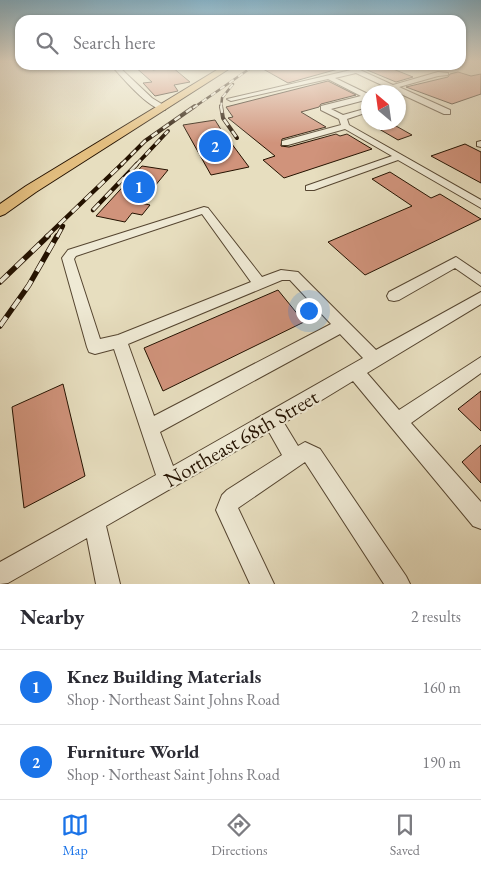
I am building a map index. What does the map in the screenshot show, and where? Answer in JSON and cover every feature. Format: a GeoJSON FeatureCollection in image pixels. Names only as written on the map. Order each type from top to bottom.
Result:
{"type":"FeatureCollection","features":[{"type":"Feature","properties":{"kind":"main road"},"geometry":{"type":"LineString","coordinates":[[0,211],[31,189],[194,88]]}},
{"type":"Feature","properties":{"kind":"street"},"geometry":{"type":"LineString","coordinates":[[138,88],[162,108]]}},
{"type":"Feature","properties":{"kind":"street"},"geometry":{"type":"LineString","coordinates":[[231,99],[279,88]]}},
{"type":"Feature","properties":{"kind":"street"},"geometry":{"type":"LineString","coordinates":[[350,88],[361,94]]}},
{"type":"Feature","properties":{"kind":"street"},"geometry":{"type":"LineString","coordinates":[[406,93],[448,112]]}},
{"type":"Feature","properties":{"kind":"street"},"geometry":{"type":"LineString","coordinates":[[406,100],[415,97]]}},
{"type":"Feature","properties":{"kind":"street"},"geometry":{"type":"LineString","coordinates":[[361,100],[324,108],[399,157],[481,205]]}},
{"type":"Feature","properties":{"kind":"street"},"geometry":{"type":"LineString","coordinates":[[285,143],[344,122],[361,114]]}},
{"type":"Feature","properties":{"kind":"street"},"geometry":{"type":"LineString","coordinates":[[310,188],[399,157]]}},
{"type":"Feature","properties":{"kind":"street"},"geometry":{"type":"LineString","coordinates":[[260,284],[204,210],[72,253],[68,258],[95,347],[119,342],[260,284],[281,275],[293,275],[375,360]]}},
{"type":"Feature","properties":{"kind":"street"},"geometry":{"type":"LineString","coordinates":[[394,296],[456,262],[481,281]]}},
{"type":"Feature","properties":{"kind":"street","name":"Northeast 68th Street"},"geometry":{"type":"LineString","coordinates":[[0,575],[375,360],[478,304]]}},
{"type":"Feature","properties":{"kind":"street"},"geometry":{"type":"LineString","coordinates":[[150,428],[342,326]]}},
{"type":"Feature","properties":{"kind":"street"},"geometry":{"type":"LineString","coordinates":[[119,342],[168,480]]}},
{"type":"Feature","properties":{"kind":"street"},"geometry":{"type":"LineString","coordinates":[[397,422],[481,364]]}},
{"type":"Feature","properties":{"kind":"street"},"geometry":{"type":"LineString","coordinates":[[355,372],[481,518]]}},
{"type":"Feature","properties":{"kind":"street"},"geometry":{"type":"LineString","coordinates":[[272,420],[294,458]]}},
{"type":"Feature","properties":{"kind":"street"},"geometry":{"type":"LineString","coordinates":[[262,584],[227,510],[229,502],[305,452],[313,456],[398,584]]}},
{"type":"Feature","properties":{"kind":"lane"},"geometry":{"type":"LineString","coordinates":[[94,521],[108,584]]}},
{"type":"Feature","properties":{"kind":"building"},"geometry":{"type":"Polygon","coordinates":[[[148,88],[176,88],[178,91],[155,96],[148,88]]]}},
{"type":"Feature","properties":{"kind":"building"},"geometry":{"type":"Polygon","coordinates":[[[300,88],[343,88],[356,95],[321,104],[319,107],[301,112],[326,127],[282,139],[281,146],[289,147],[336,134],[340,136],[347,134],[372,149],[284,178],[263,160],[275,156],[228,118],[233,117],[226,107],[300,88]]]}},
{"type":"Feature","properties":{"kind":"building"},"geometry":{"type":"Polygon","coordinates":[[[409,88],[481,88],[481,94],[452,104],[409,88]]]}},
{"type":"Feature","properties":{"kind":"building"},"geometry":{"type":"Polygon","coordinates":[[[215,120],[249,167],[211,175],[183,125],[215,120]]]}},
{"type":"Feature","properties":{"kind":"building"},"geometry":{"type":"Polygon","coordinates":[[[381,130],[403,130],[412,135],[398,140],[381,130]]]}},
{"type":"Feature","properties":{"kind":"building"},"geometry":{"type":"Polygon","coordinates":[[[465,144],[481,152],[481,183],[431,156],[465,144]]]}},
{"type":"Feature","properties":{"kind":"building"},"geometry":{"type":"Polygon","coordinates":[[[142,166],[168,170],[141,203],[150,205],[142,215],[132,213],[125,222],[96,216],[142,166]]]}},
{"type":"Feature","properties":{"kind":"building"},"geometry":{"type":"Polygon","coordinates":[[[390,172],[431,198],[440,194],[481,219],[365,275],[328,242],[412,206],[372,179],[390,172]]]}},
{"type":"Feature","properties":{"kind":"building"},"geometry":{"type":"Polygon","coordinates":[[[278,290],[304,322],[163,391],[144,348],[278,290]]]}},
{"type":"Feature","properties":{"kind":"building"},"geometry":{"type":"Polygon","coordinates":[[[63,384],[85,476],[24,508],[12,407],[63,384]]]}},
{"type":"Feature","properties":{"kind":"building"},"geometry":{"type":"Polygon","coordinates":[[[481,391],[481,431],[458,409],[481,391]]]}},
{"type":"Feature","properties":{"kind":"building"},"geometry":{"type":"Polygon","coordinates":[[[481,445],[481,483],[462,462],[481,445]]]}},
{"type":"Feature","properties":{"kind":"railway"},"geometry":{"type":"LineString","coordinates":[[193,108],[221,88]]}},
{"type":"Feature","properties":{"kind":"railway"},"geometry":{"type":"LineString","coordinates":[[221,107],[222,98],[230,88]]}},
{"type":"Feature","properties":{"kind":"railway"},"geometry":{"type":"LineString","coordinates":[[122,164],[145,141],[195,106]]}},
{"type":"Feature","properties":{"kind":"railway"},"geometry":{"type":"LineString","coordinates":[[221,107],[223,118],[237,138]]}},
{"type":"Feature","properties":{"kind":"railway"},"geometry":{"type":"LineString","coordinates":[[136,165],[168,131]]}},
{"type":"Feature","properties":{"kind":"railway"},"geometry":{"type":"LineString","coordinates":[[46,237],[122,164]]}},
{"type":"Feature","properties":{"kind":"railway"},"geometry":{"type":"LineString","coordinates":[[93,210],[137,164]]}},
{"type":"Feature","properties":{"kind":"railway"},"geometry":{"type":"LineString","coordinates":[[57,237],[63,226]]}},
{"type":"Feature","properties":{"kind":"railway"},"geometry":{"type":"LineString","coordinates":[[0,282],[48,236]]}},
{"type":"Feature","properties":{"kind":"railway"},"geometry":{"type":"LineString","coordinates":[[0,326],[29,285],[57,236]]}},
{"type":"Feature","properties":{"kind":"place","name":"Furniture World"},"geometry":{"type":"Point","coordinates":[215,146]}},
{"type":"Feature","properties":{"kind":"place","name":"Knez Building Materials"},"geometry":{"type":"Point","coordinates":[139,187]}}]}
